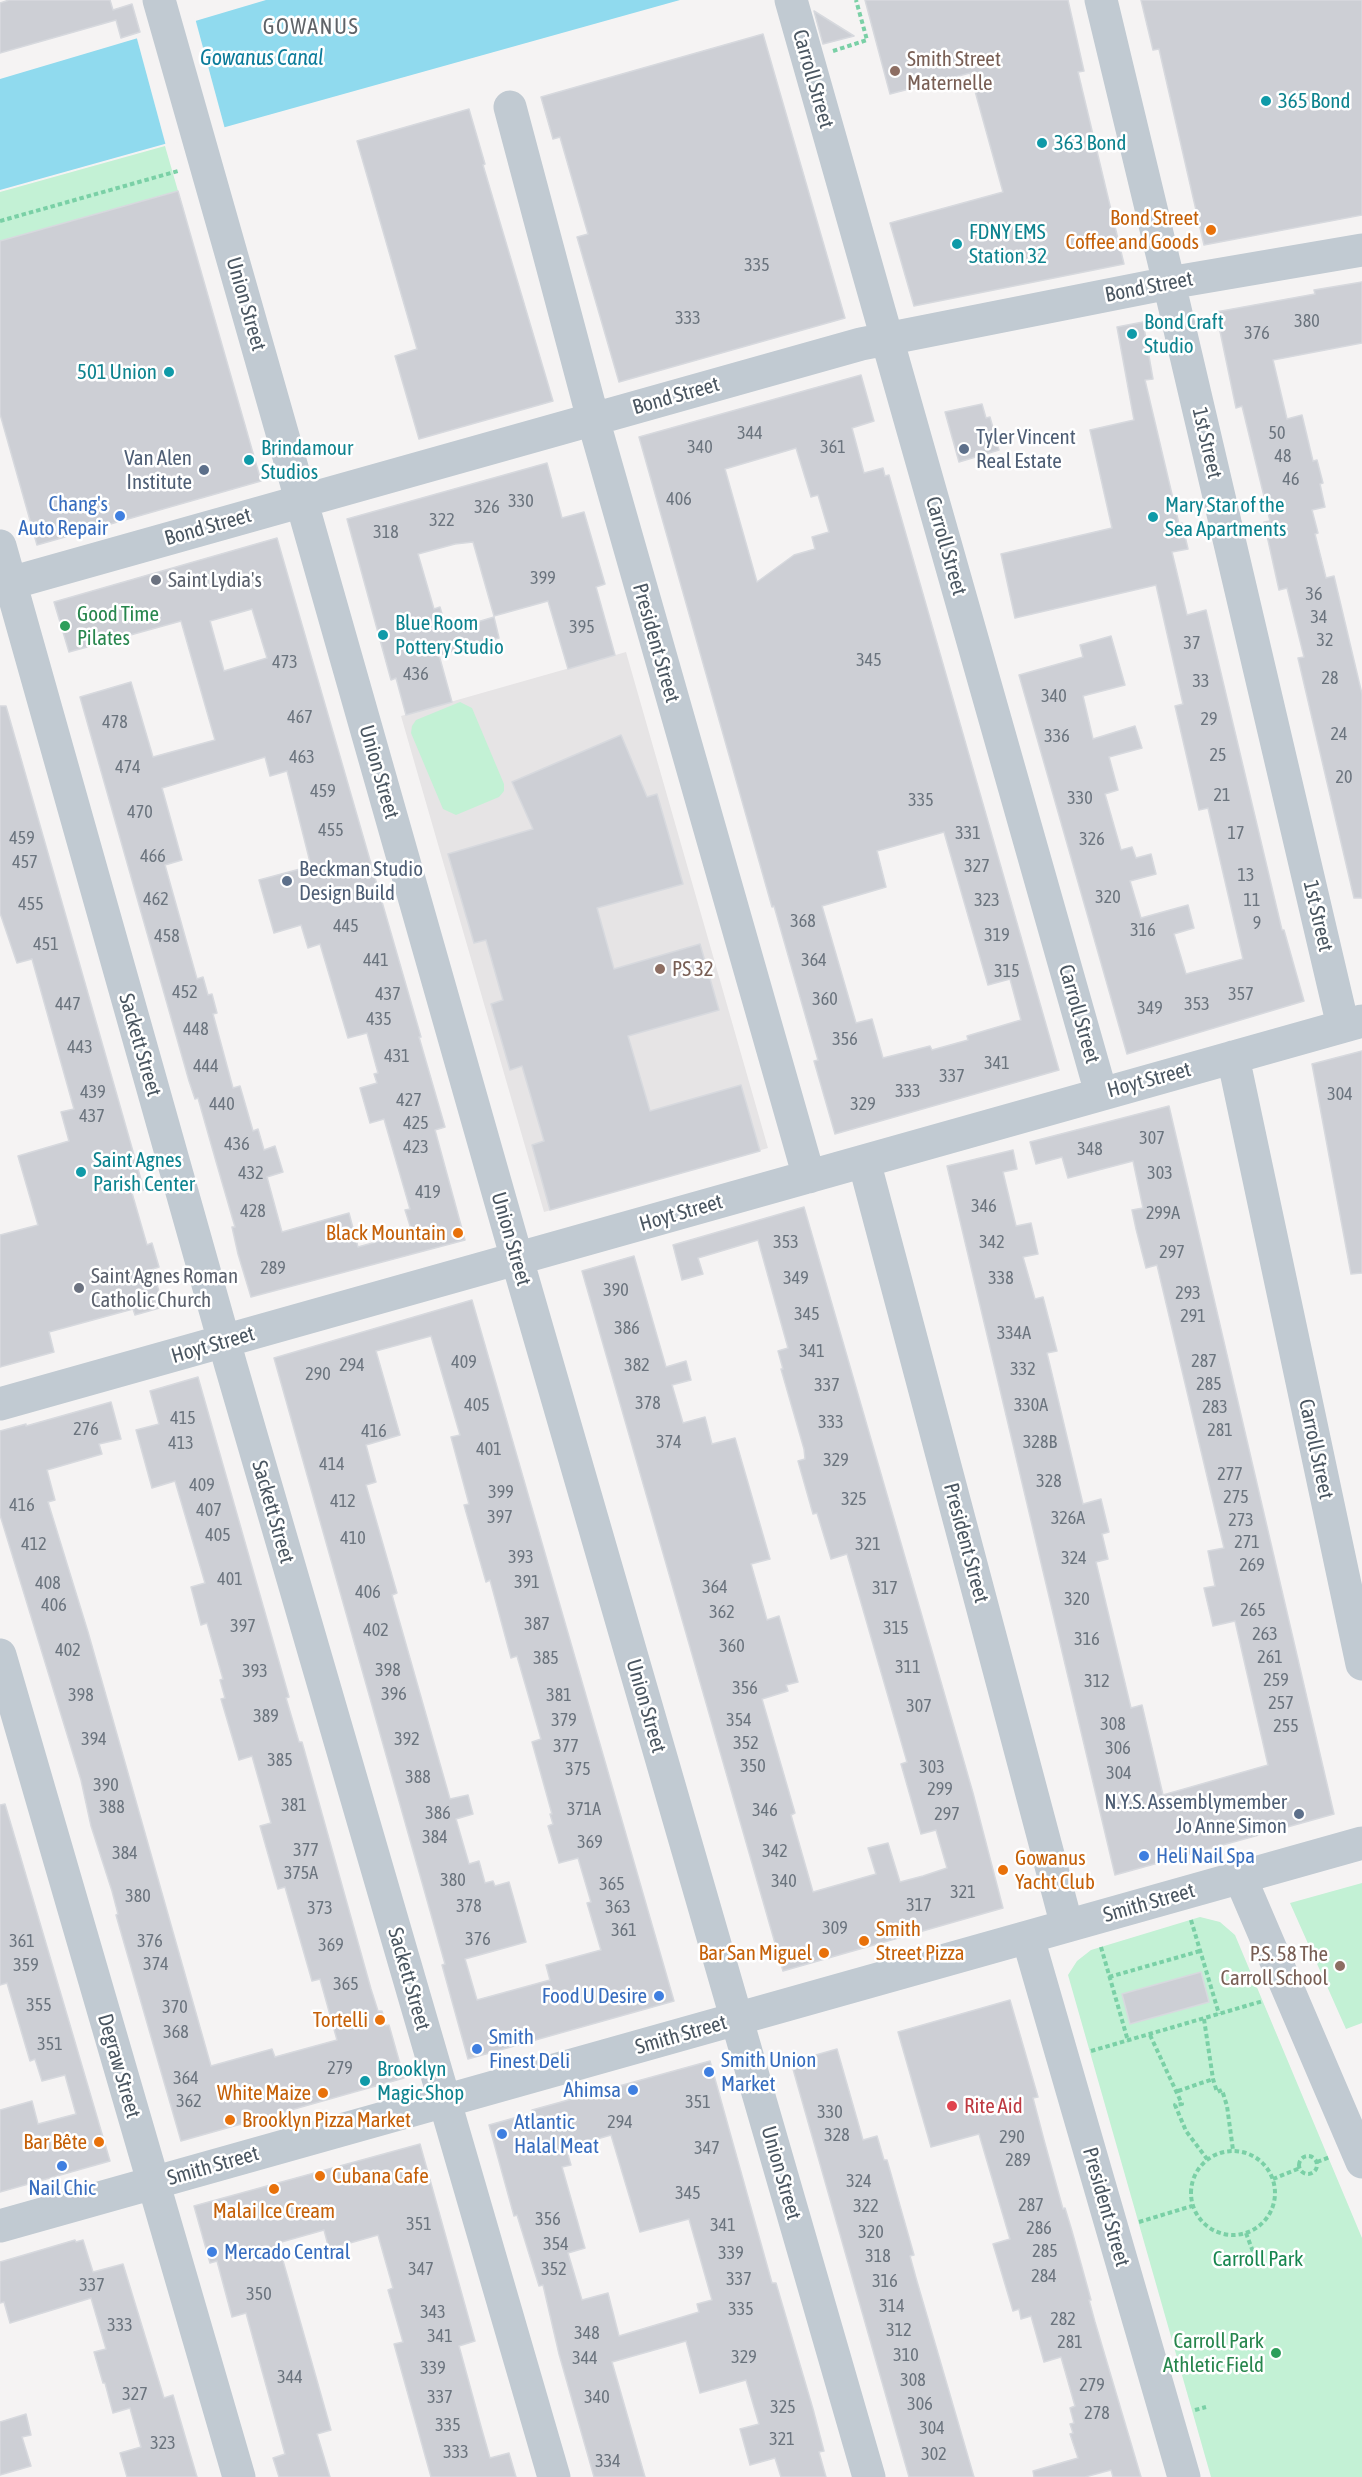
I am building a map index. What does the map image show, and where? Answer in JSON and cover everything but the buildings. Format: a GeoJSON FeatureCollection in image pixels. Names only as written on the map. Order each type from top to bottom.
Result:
{"type":"FeatureCollection","features":[{"type":"Feature","properties":{"kind":"street","name":"Carroll Street"},"geometry":{"type":"LineString","coordinates":[[791,0],[1101,1093]]}},
{"type":"Feature","properties":{"kind":"street","name":"1st Street"},"geometry":{"type":"LineString","coordinates":[[1101,0],[1353,1024]]}},
{"type":"Feature","properties":{"kind":"street","name":"Union Street"},"geometry":{"type":"LineString","coordinates":[[163,13],[517,1259],[869,2477]]}},
{"type":"Feature","properties":{"kind":"street","name":"President Street"},"geometry":{"type":"LineString","coordinates":[[510,107],[593,419],[809,1177]]}},
{"type":"Feature","properties":{"kind":"street","name":"Bond Street"},"geometry":{"type":"LineString","coordinates":[[5,585],[861,344],[1169,283],[1362,250]]}},
{"type":"Feature","properties":{"kind":"street","name":"Sackett Street"},"geometry":{"type":"LineString","coordinates":[[0,546],[5,585],[554,2477]]}},
{"type":"Feature","properties":{"kind":"street","name":"Hoyt Street"},"geometry":{"type":"LineString","coordinates":[[0,1404],[1353,1024]]}},
{"type":"Feature","properties":{"kind":"street","name":"Carroll Street"},"geometry":{"type":"LineString","coordinates":[[1233,1057],[1362,1664]]}},
{"type":"Feature","properties":{"kind":"street","name":"President Street"},"geometry":{"type":"LineString","coordinates":[[864,1161],[1067,1926]]}},
{"type":"Feature","properties":{"kind":"street","name":"Degraw Street"},"geometry":{"type":"LineString","coordinates":[[0,1655],[239,2477]]}},
{"type":"Feature","properties":{"kind":"street","name":"Smith Street"},"geometry":{"type":"LineString","coordinates":[[0,2226],[1362,1843]]}},
{"type":"Feature","properties":{"kind":"street"},"geometry":{"type":"LineString","coordinates":[[1240,1876],[1348,2159]]}},
{"type":"Feature","properties":{"kind":"street","name":"President Street"},"geometry":{"type":"LineString","coordinates":[[1028,1938],[1184,2477]]}},
{"type":"Feature","properties":{"kind":"path"},"geometry":{"type":"LineString","coordinates":[[833,51],[867,40],[856,0]]}},
{"type":"Feature","properties":{"kind":"path"},"geometry":{"type":"LineString","coordinates":[[0,221],[178,171]]}},
{"type":"Feature","properties":{"kind":"path"},"geometry":{"type":"LineString","coordinates":[[1189,1916],[1219,2014]]}},
{"type":"Feature","properties":{"kind":"path"},"geometry":{"type":"LineString","coordinates":[[1101,1948],[1128,2041]]}},
{"type":"Feature","properties":{"kind":"path"},"geometry":{"type":"LineString","coordinates":[[1110,1977],[1200,1951]]}},
{"type":"Feature","properties":{"kind":"path"},"geometry":{"type":"LineString","coordinates":[[1083,2054],[1269,1999]]}},
{"type":"Feature","properties":{"kind":"path"},"geometry":{"type":"LineString","coordinates":[[1204,2019],[1213,2079],[1217,2092],[1222,2090],[1227,2106],[1233,2150]]}},
{"type":"Feature","properties":{"kind":"path"},"geometry":{"type":"LineString","coordinates":[[1150,2035],[1178,2091],[1182,2103],[1175,2105],[1181,2121],[1208,2158]]}},
{"type":"Feature","properties":{"kind":"path"},"geometry":{"type":"LineString","coordinates":[[1178,2091],[1213,2079]]}},
{"type":"Feature","properties":{"kind":"path"},"geometry":{"type":"LineString","coordinates":[[1233,2150],[1246,2152],[1258,2158],[1267,2168],[1273,2179],[1274,2206],[1268,2218],[1258,2227],[1246,2233],[1220,2234],[1208,2228],[1198,2218],[1192,2206],[1190,2193],[1192,2180],[1198,2168],[1208,2158],[1220,2152],[1233,2150]]}},
{"type":"Feature","properties":{"kind":"path"},"geometry":{"type":"LineString","coordinates":[[1305,2156],[1311,2156],[1317,2162],[1317,2169],[1309,2174],[1304,2173],[1300,2168],[1301,2160],[1305,2156]]}},
{"type":"Feature","properties":{"kind":"path"},"geometry":{"type":"LineString","coordinates":[[1317,2162],[1348,2159]]}},
{"type":"Feature","properties":{"kind":"path"},"geometry":{"type":"LineString","coordinates":[[1273,2179],[1300,2168]]}},
{"type":"Feature","properties":{"kind":"path"},"geometry":{"type":"LineString","coordinates":[[1133,2224],[1192,2206]]}},
{"type":"Feature","properties":{"kind":"path"},"geometry":{"type":"LineString","coordinates":[[1246,2233],[1258,2268]]}},
{"type":"Feature","properties":{"kind":"shaded area"},"geometry":{"type":"Polygon","coordinates":[[[626,652],[768,1148],[544,1212],[401,716],[626,652]]]}},
{"type":"Feature","properties":{"kind":"green space"},"geometry":{"type":"Polygon","coordinates":[[[165,146],[178,191],[0,241],[0,192],[165,146]]]}},
{"type":"Feature","properties":{"kind":"green space"},"geometry":{"type":"Polygon","coordinates":[[[460,702],[472,708],[504,784],[504,791],[499,797],[456,815],[443,809],[411,733],[416,720],[460,702]]]}},
{"type":"Feature","properties":{"kind":"green space","name":"P.S. 58 The Carroll School"},"geometry":{"type":"Polygon","coordinates":[[[1362,1883],[1362,2023],[1346,2029],[1290,1903],[1362,1883]]]}},
{"type":"Feature","properties":{"kind":"green space","name":"Carroll Park"},"geometry":{"type":"Polygon","coordinates":[[[1200,1917],[1220,1922],[1235,1935],[1362,2238],[1362,2477],[1211,2477],[1068,1975],[1077,1961],[1091,1950],[1200,1917]]]}},
{"type":"Feature","properties":{"kind":"water","name":"Gowanus Canal"},"geometry":{"type":"Polygon","coordinates":[[[266,0],[680,0],[0,190],[0,79],[266,0]]]}},
{"type":"Feature","properties":{"kind":"pier"},"geometry":{"type":"Polygon","coordinates":[[[195,18],[225,129],[166,146],[136,35],[195,18]]]}},
{"type":"Feature","properties":{"kind":"place","name":"Smith Street Maternelle"},"geometry":{"type":"Point","coordinates":[895,71]}},
{"type":"Feature","properties":{"kind":"place","name":"365 Bond"},"geometry":{"type":"Point","coordinates":[1266,101]}},
{"type":"Feature","properties":{"kind":"place","name":"363 Bond"},"geometry":{"type":"Point","coordinates":[1042,143]}},
{"type":"Feature","properties":{"kind":"place","name":"Bond Street Coffee and Goods"},"geometry":{"type":"Point","coordinates":[1211,230]}},
{"type":"Feature","properties":{"kind":"place","name":"FDNY EMS Station 32"},"geometry":{"type":"Point","coordinates":[957,244]}},
{"type":"Feature","properties":{"kind":"place","name":"Bond Craft Studio"},"geometry":{"type":"Point","coordinates":[1132,334]}},
{"type":"Feature","properties":{"kind":"place","name":"501 Union"},"geometry":{"type":"Point","coordinates":[169,372]}},
{"type":"Feature","properties":{"kind":"place","name":"Tyler Vincent Real Estate"},"geometry":{"type":"Point","coordinates":[964,449]}},
{"type":"Feature","properties":{"kind":"place","name":"Brindamour Studios"},"geometry":{"type":"Point","coordinates":[249,460]}},
{"type":"Feature","properties":{"kind":"place","name":"Van Alen Institute"},"geometry":{"type":"Point","coordinates":[204,470]}},
{"type":"Feature","properties":{"kind":"place","name":"Chang's Auto Repair"},"geometry":{"type":"Point","coordinates":[120,516]}},
{"type":"Feature","properties":{"kind":"place","name":"Mary Star of the Sea Apartments"},"geometry":{"type":"Point","coordinates":[1153,517]}},
{"type":"Feature","properties":{"kind":"place","name":"Saint Lydia's"},"geometry":{"type":"Point","coordinates":[156,580]}},
{"type":"Feature","properties":{"kind":"place","name":"Good Time Pilates"},"geometry":{"type":"Point","coordinates":[65,626]}},
{"type":"Feature","properties":{"kind":"place","name":"Blue Room Pottery Studio"},"geometry":{"type":"Point","coordinates":[383,635]}},
{"type":"Feature","properties":{"kind":"place","name":"Beckman Studio Design Build"},"geometry":{"type":"Point","coordinates":[287,881]}},
{"type":"Feature","properties":{"kind":"place","name":"PS 32"},"geometry":{"type":"Point","coordinates":[660,969]}},
{"type":"Feature","properties":{"kind":"place","name":"Saint Agnes Parish Center"},"geometry":{"type":"Point","coordinates":[81,1172]}},
{"type":"Feature","properties":{"kind":"place","name":"Black Mountain"},"geometry":{"type":"Point","coordinates":[458,1233]}},
{"type":"Feature","properties":{"kind":"place","name":"Saint Agnes Roman Catholic Church"},"geometry":{"type":"Point","coordinates":[79,1288]}},
{"type":"Feature","properties":{"kind":"place","name":"N.Y.S. Assemblymember Jo Anne Simon"},"geometry":{"type":"Point","coordinates":[1299,1814]}},
{"type":"Feature","properties":{"kind":"place","name":"Heli Nail Spa"},"geometry":{"type":"Point","coordinates":[1144,1856]}},
{"type":"Feature","properties":{"kind":"place","name":"Gowanus Yacht Club"},"geometry":{"type":"Point","coordinates":[1003,1870]}},
{"type":"Feature","properties":{"kind":"place","name":"Smith Street Pizza"},"geometry":{"type":"Point","coordinates":[864,1941]}},
{"type":"Feature","properties":{"kind":"place","name":"Bar San Miguel"},"geometry":{"type":"Point","coordinates":[824,1953]}},
{"type":"Feature","properties":{"kind":"place","name":"P.S. 58 The Carroll School"},"geometry":{"type":"Point","coordinates":[1340,1966]}},
{"type":"Feature","properties":{"kind":"place","name":"Food U Desire"},"geometry":{"type":"Point","coordinates":[659,1996]}},
{"type":"Feature","properties":{"kind":"place","name":"Tortelli"},"geometry":{"type":"Point","coordinates":[380,2020]}},
{"type":"Feature","properties":{"kind":"place","name":"Smith Finest Deli"},"geometry":{"type":"Point","coordinates":[477,2049]}},
{"type":"Feature","properties":{"kind":"place","name":"Smith Union Market"},"geometry":{"type":"Point","coordinates":[709,2072]}},
{"type":"Feature","properties":{"kind":"place","name":"Brooklyn Magic Shop"},"geometry":{"type":"Point","coordinates":[365,2081]}},
{"type":"Feature","properties":{"kind":"place","name":"Ahimsa"},"geometry":{"type":"Point","coordinates":[633,2090]}},
{"type":"Feature","properties":{"kind":"place","name":"White Maize"},"geometry":{"type":"Point","coordinates":[323,2093]}},
{"type":"Feature","properties":{"kind":"place","name":"Rite Aid"},"geometry":{"type":"Point","coordinates":[952,2106]}},
{"type":"Feature","properties":{"kind":"place","name":"Brooklyn Pizza Market"},"geometry":{"type":"Point","coordinates":[230,2120]}},
{"type":"Feature","properties":{"kind":"place","name":"Atlantic Halal Meat"},"geometry":{"type":"Point","coordinates":[502,2134]}},
{"type":"Feature","properties":{"kind":"place","name":"Bar Bête"},"geometry":{"type":"Point","coordinates":[99,2142]}},
{"type":"Feature","properties":{"kind":"place","name":"Nail Chic"},"geometry":{"type":"Point","coordinates":[62,2166]}},
{"type":"Feature","properties":{"kind":"place","name":"Cubana Cafe"},"geometry":{"type":"Point","coordinates":[320,2176]}},
{"type":"Feature","properties":{"kind":"place","name":"Malai Ice Cream"},"geometry":{"type":"Point","coordinates":[274,2189]}},
{"type":"Feature","properties":{"kind":"place","name":"Mercado Central"},"geometry":{"type":"Point","coordinates":[212,2252]}},
{"type":"Feature","properties":{"kind":"place","name":"Carroll Park Athletic Field"},"geometry":{"type":"Point","coordinates":[1276,2353]}},
{"type":"Feature","properties":{"kind":"district","name":"GOWANUS"},"geometry":{"type":"Point","coordinates":[311,27]}}]}
